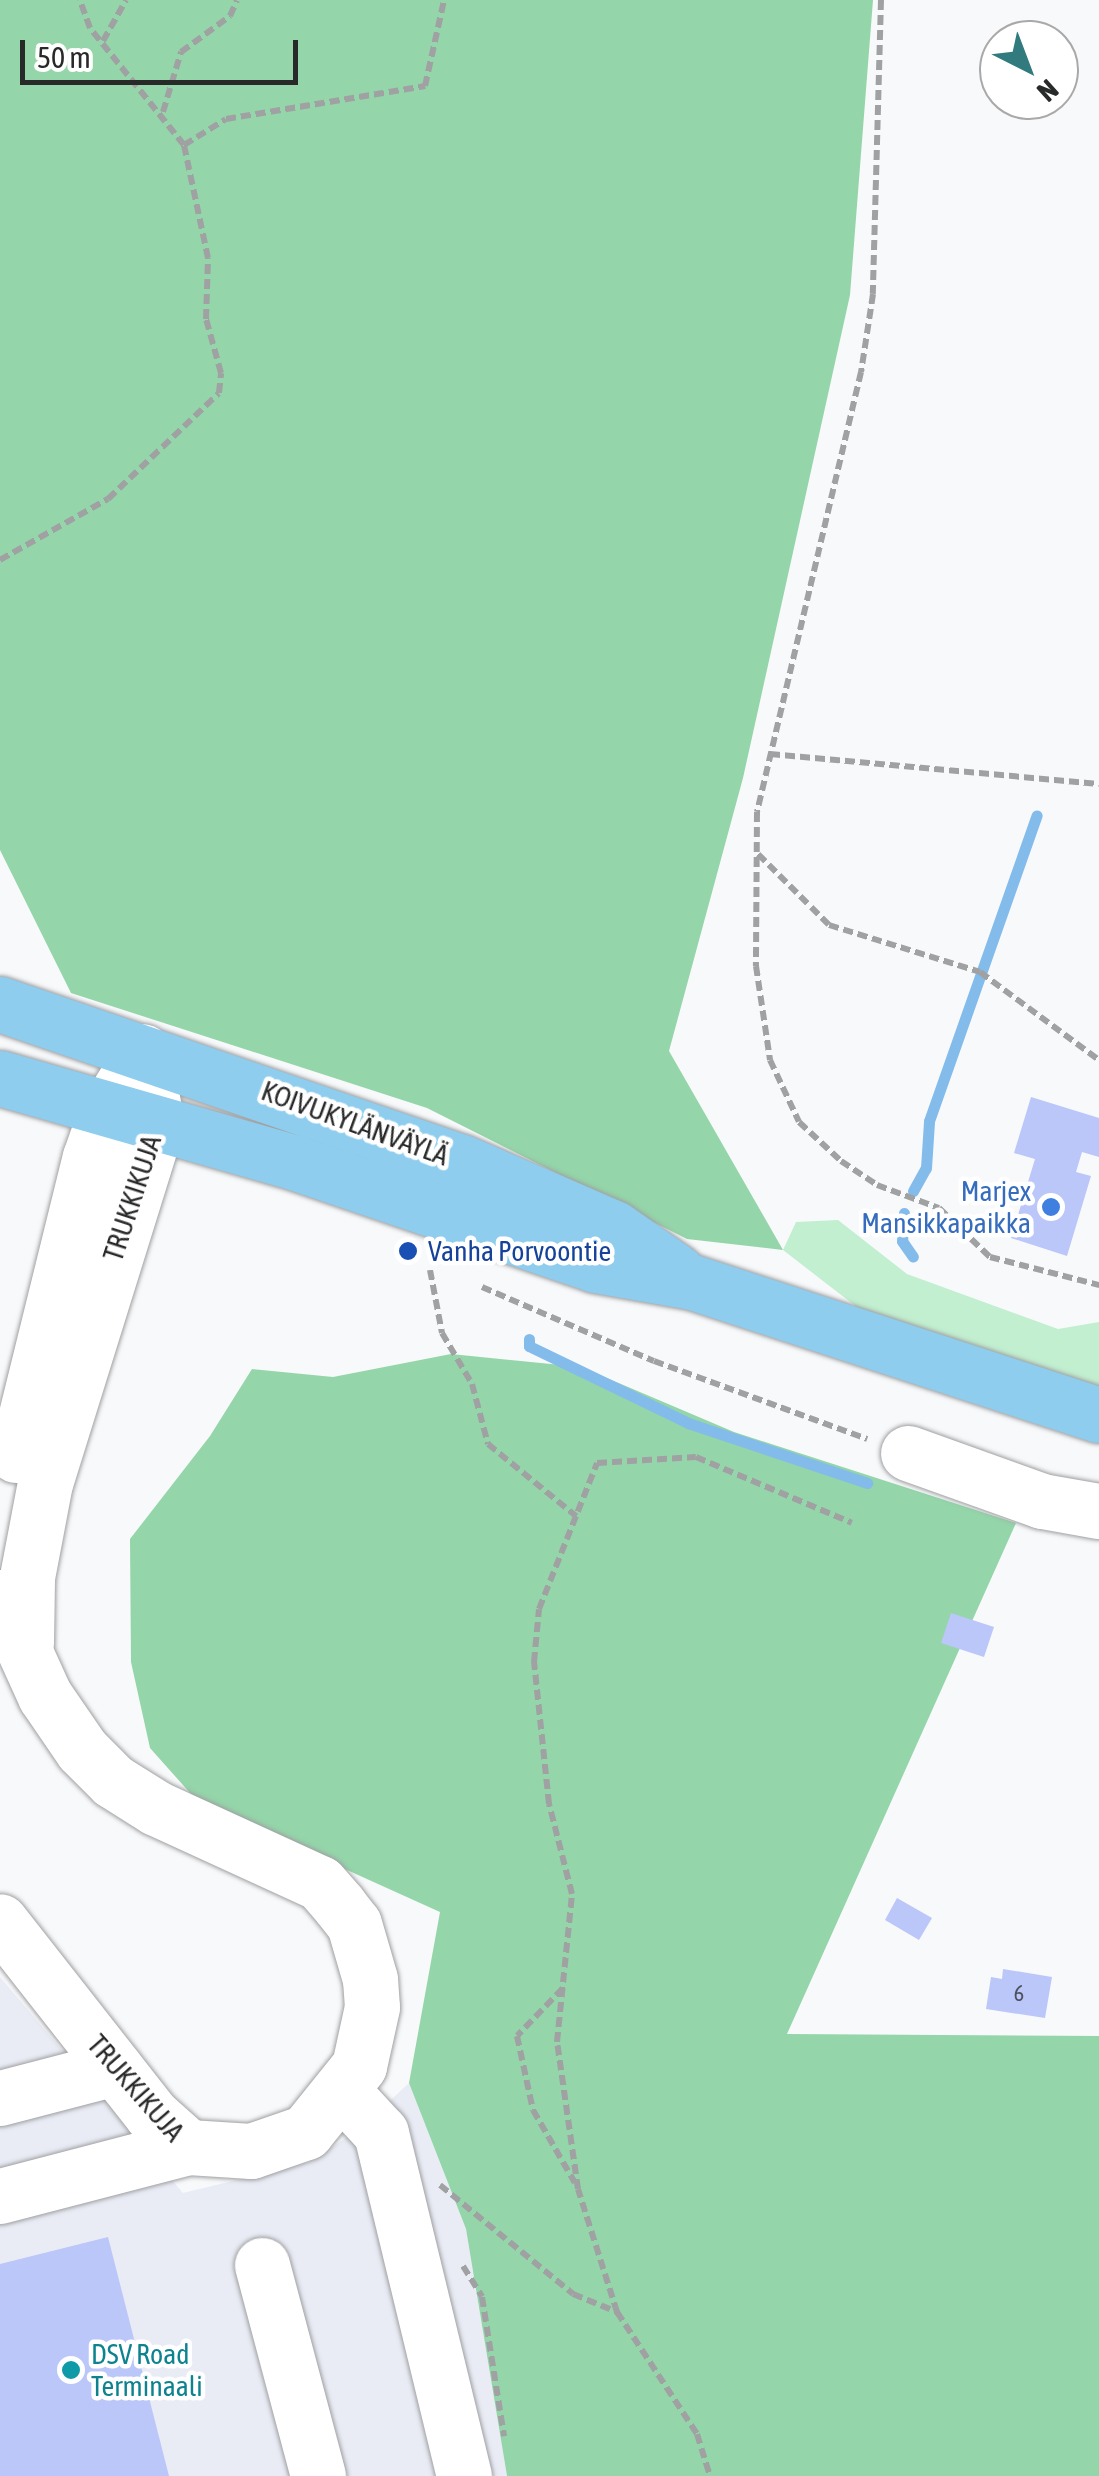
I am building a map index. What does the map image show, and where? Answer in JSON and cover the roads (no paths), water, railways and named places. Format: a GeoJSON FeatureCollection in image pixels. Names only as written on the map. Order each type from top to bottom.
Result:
{"type":"FeatureCollection","features":[{"type":"Feature","properties":{"kind":"main road","name":"KOIVUKYLÄNVÄYLÄ"},"geometry":{"type":"LineString","coordinates":[[0,1004],[462,1162],[614,1228],[692,1282]]}},
{"type":"Feature","properties":{"kind":"main road","name":"KOIVUKYLÄNVÄYLÄ"},"geometry":{"type":"LineString","coordinates":[[0,1078],[296,1163],[595,1264],[692,1282],[1099,1415]]}},
{"type":"Feature","properties":{"kind":"street","name":"TRUKKIKUJA"},"geometry":{"type":"LineString","coordinates":[[0,1922],[21,1981],[115,2068],[188,2148],[226,2154],[278,2144],[306,2132],[344,2092],[367,2038],[370,1980],[354,1924],[320,1883],[156,1808],[113,1781],[82,1750],[45,1696],[18,1624],[46,1482],[144,1051]]}},
{"type":"Feature","properties":{"kind":"street","name":"TRUKKIKUJA"},"geometry":{"type":"LineString","coordinates":[[0,1521],[132,1117]]}},
{"type":"Feature","properties":{"kind":"street"},"geometry":{"type":"LineString","coordinates":[[908,1453],[1042,1501],[1099,1511]]}},
{"type":"Feature","properties":{"kind":"street"},"geometry":{"type":"LineString","coordinates":[[320,1883],[402,1938]]}},
{"type":"Feature","properties":{"kind":"street"},"geometry":{"type":"LineString","coordinates":[[0,2098],[115,2068]]}},
{"type":"Feature","properties":{"kind":"street"},"geometry":{"type":"LineString","coordinates":[[344,2092],[381,2133],[464,2476]]}},
{"type":"Feature","properties":{"kind":"street"},"geometry":{"type":"LineString","coordinates":[[0,2196],[188,2148]]}},
{"type":"Feature","properties":{"kind":"street"},"geometry":{"type":"LineString","coordinates":[[262,2265],[318,2476]]}},
{"type":"Feature","properties":{"kind":"waterway"},"geometry":{"type":"LineString","coordinates":[[913,1191],[926,1168],[929,1121],[1037,815]]}},
{"type":"Feature","properties":{"kind":"waterway"},"geometry":{"type":"LineString","coordinates":[[904,1213],[902,1241],[913,1257]]}},
{"type":"Feature","properties":{"kind":"waterway"},"geometry":{"type":"LineString","coordinates":[[529,1339],[529,1346],[688,1423],[867,1483]]}},
{"type":"Feature","properties":{"kind":"place","name":"Marjex Mansikkapaikka"},"geometry":{"type":"Point","coordinates":[1051,1207]}},
{"type":"Feature","properties":{"kind":"place","name":"Vanha Porvoontie"},"geometry":{"type":"Point","coordinates":[408,1251]}},
{"type":"Feature","properties":{"kind":"place","name":"DSV Road Terminaali"},"geometry":{"type":"Point","coordinates":[71,2370]}}]}
